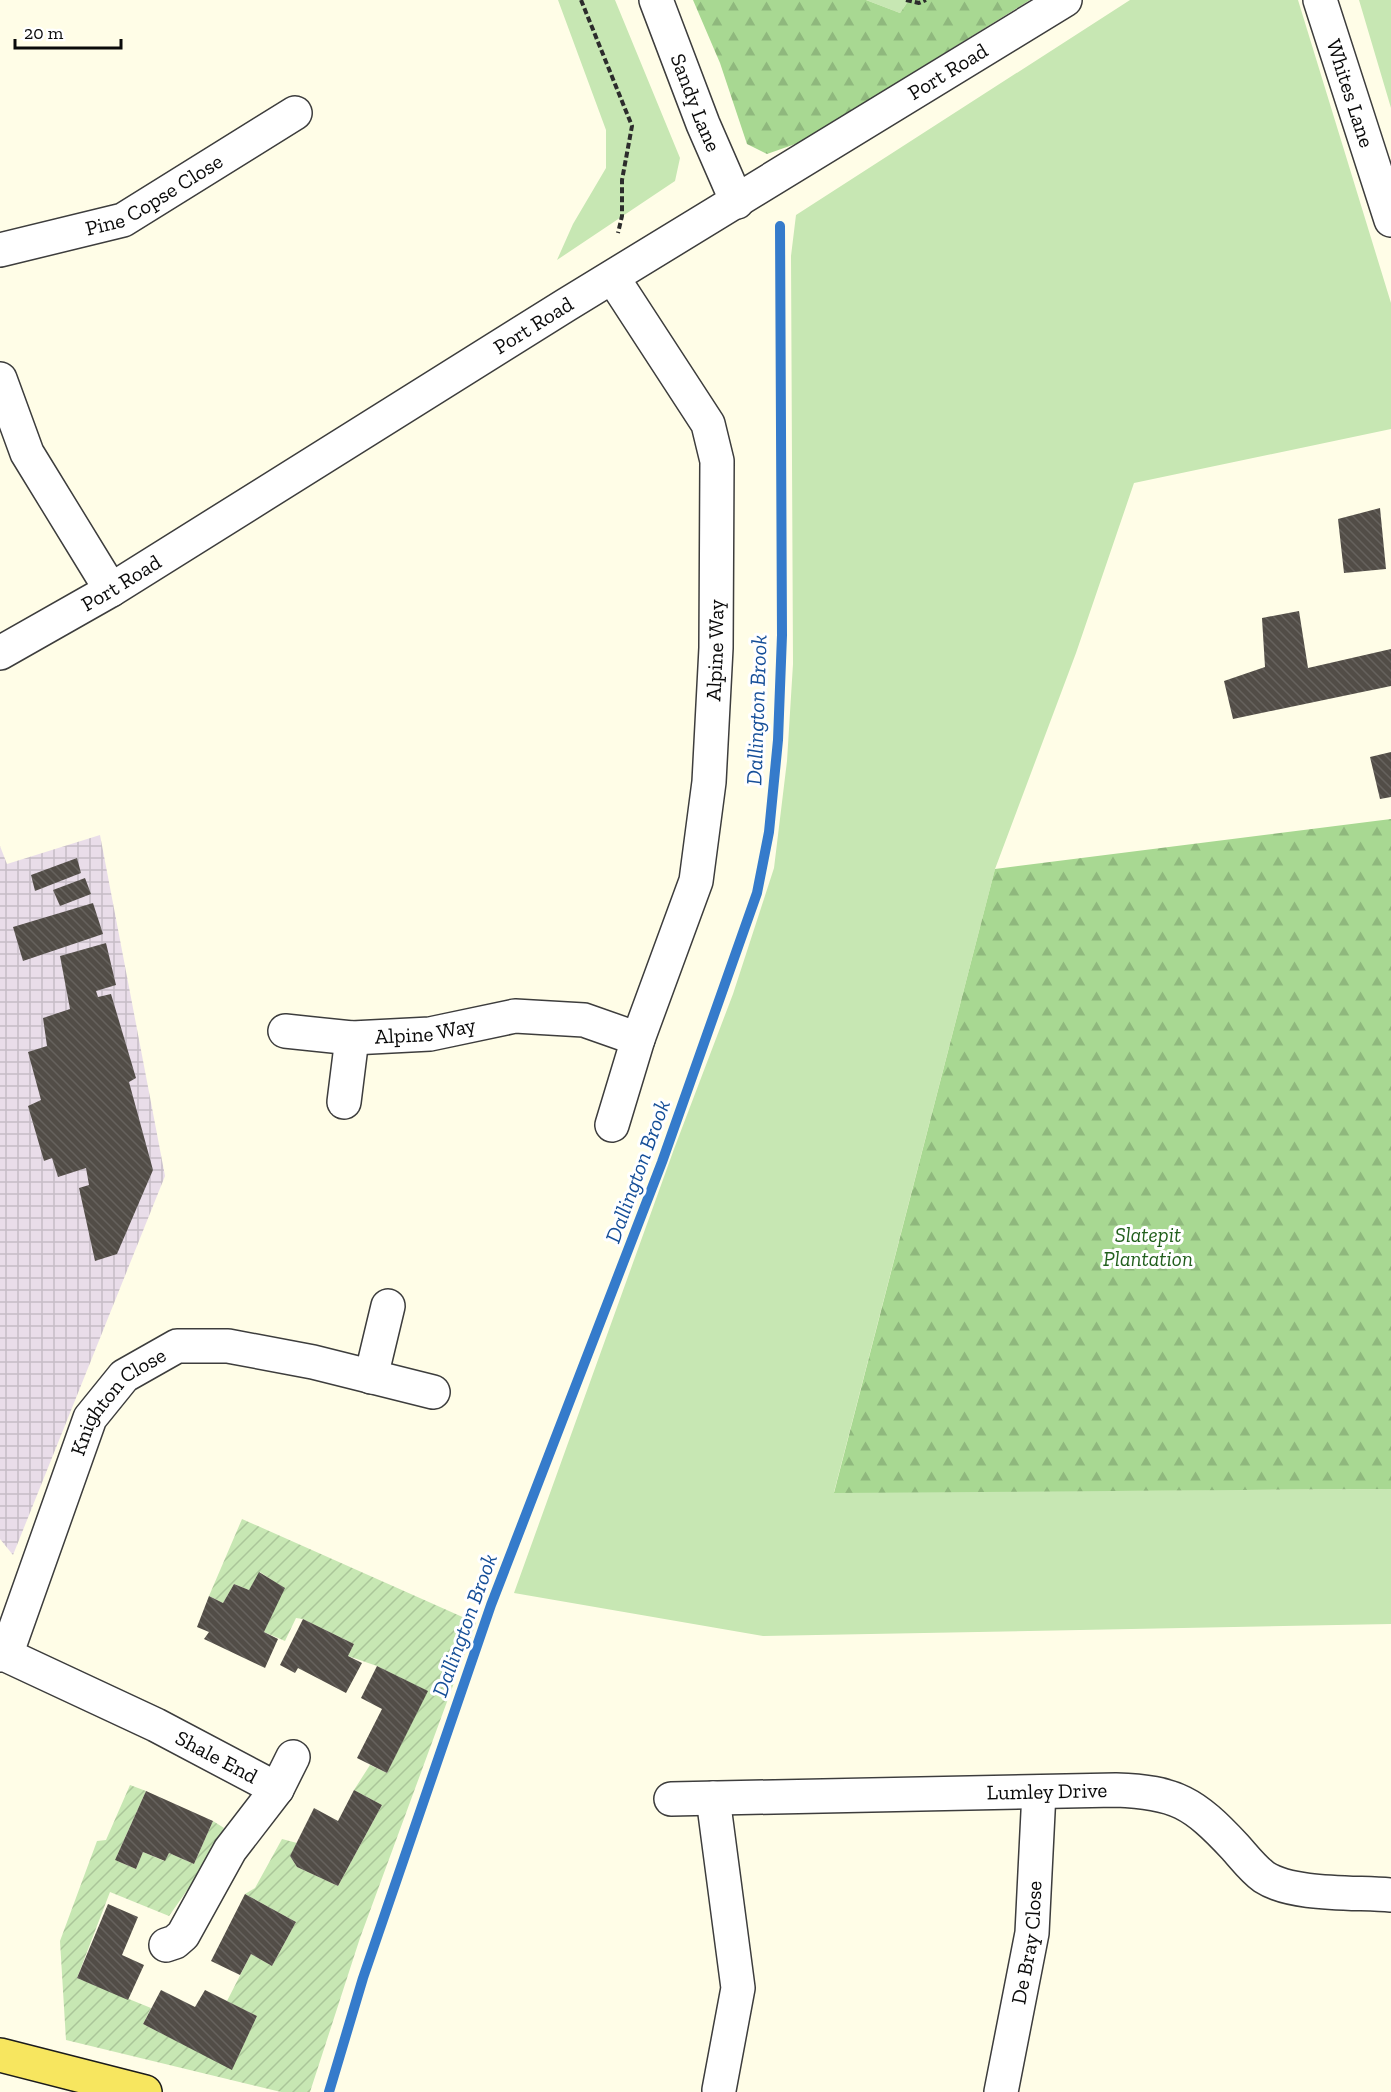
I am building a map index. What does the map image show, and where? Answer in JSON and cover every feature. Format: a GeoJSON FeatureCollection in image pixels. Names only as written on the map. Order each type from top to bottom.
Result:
{"type":"FeatureCollection","features":[{"type":"Feature","properties":{"kind":"main road"},"geometry":{"type":"LineString","coordinates":[[0,2055],[145,2092]]}},
{"type":"Feature","properties":{"kind":"street","name":"Sandy Lane"},"geometry":{"type":"LineString","coordinates":[[656,0],[703,124],[745,197]]}},
{"type":"Feature","properties":{"kind":"street","name":"Port Road"},"geometry":{"type":"LineString","coordinates":[[0,653],[111,590],[1065,0]]}},
{"type":"Feature","properties":{"kind":"street","name":"Whites Lane"},"geometry":{"type":"LineString","coordinates":[[1320,0],[1391,220]]}},
{"type":"Feature","properties":{"kind":"street","name":"Pine Copse Close"},"geometry":{"type":"LineString","coordinates":[[0,250],[123,219],[295,113]]}},
{"type":"Feature","properties":{"kind":"street","name":"Alpine Way"},"geometry":{"type":"LineString","coordinates":[[612,1125],[638,1039],[696,881],[709,782],[716,648],[717,461],[708,424],[613,278]]}},
{"type":"Feature","properties":{"kind":"street"},"geometry":{"type":"LineString","coordinates":[[0,379],[27,453],[111,590]]}},
{"type":"Feature","properties":{"kind":"street","name":"Alpine Way"},"geometry":{"type":"LineString","coordinates":[[285,1031],[352,1038],[430,1034],[515,1016],[584,1020],[638,1039]]}},
{"type":"Feature","properties":{"kind":"street","name":"Alpine Way"},"geometry":{"type":"LineString","coordinates":[[344,1102],[352,1038]]}},
{"type":"Feature","properties":{"kind":"street"},"geometry":{"type":"LineString","coordinates":[[371,1377],[388,1306]]}},
{"type":"Feature","properties":{"kind":"street","name":"Knighton Close"},"geometry":{"type":"LineString","coordinates":[[156,1725],[3,1655],[90,1418],[124,1376],[177,1346],[228,1346],[313,1362],[434,1392]]}},
{"type":"Feature","properties":{"kind":"street","name":"Shale End"},"geometry":{"type":"LineString","coordinates":[[156,1725],[277,1789]]}},
{"type":"Feature","properties":{"kind":"street","name":"Shale End"},"geometry":{"type":"LineString","coordinates":[[166,1945],[175,1942],[183,1935],[230,1850],[277,1789],[293,1757]]}},
{"type":"Feature","properties":{"kind":"street","name":"Lumley Drive"},"geometry":{"type":"LineString","coordinates":[[671,1799],[1140,1791],[1178,1798],[1202,1814],[1264,1877],[1279,1884],[1298,1888],[1391,1895]]}},
{"type":"Feature","properties":{"kind":"street","name":"De Bray Close"},"geometry":{"type":"LineString","coordinates":[[1001,2092],[1032,1933],[1039,1792]]}},
{"type":"Feature","properties":{"kind":"street"},"geometry":{"type":"LineString","coordinates":[[712,1798],[738,1988],[719,2090]]}},
{"type":"Feature","properties":{"kind":"path"},"geometry":{"type":"LineString","coordinates":[[581,0],[632,126],[622,180],[622,216],[617,235]]}},
{"type":"Feature","properties":{"kind":"path"},"geometry":{"type":"LineString","coordinates":[[906,0],[919,3],[926,0]]}},
{"type":"Feature","properties":{"kind":"shaded area"},"geometry":{"type":"Polygon","coordinates":[[[100,835],[165,1176],[13,1555],[0,1539],[0,846],[7,864],[100,835]]]}},
{"type":"Feature","properties":{"kind":"green space"},"geometry":{"type":"Polygon","coordinates":[[[558,0],[615,0],[680,158],[675,181],[557,260],[573,224],[606,168],[606,130],[558,0]]]}},
{"type":"Feature","properties":{"kind":"green space"},"geometry":{"type":"Polygon","coordinates":[[[693,0],[866,0],[900,13],[909,0],[1030,0],[801,142],[767,154],[747,144],[720,63],[693,0]]]}},
{"type":"Feature","properties":{"kind":"green space"},"geometry":{"type":"Polygon","coordinates":[[[866,0],[909,0],[900,13],[866,0]]]}},
{"type":"Feature","properties":{"kind":"green space"},"geometry":{"type":"Polygon","coordinates":[[[1130,0],[1298,0],[1391,303],[1391,429],[1134,483],[1076,653],[995,869],[834,1492],[1391,1489],[1391,1624],[763,1636],[514,1593],[674,1149],[733,994],[774,868],[787,761],[793,664],[791,256],[796,215],[1130,0]]]}},
{"type":"Feature","properties":{"kind":"green space"},"geometry":{"type":"Polygon","coordinates":[[[1359,0],[1391,0],[1391,108],[1359,0]]]}},
{"type":"Feature","properties":{"kind":"green space","name":"Slatepit Plantation"},"geometry":{"type":"Polygon","coordinates":[[[1391,819],[1391,1489],[834,1493],[995,869],[1391,819]]]}},
{"type":"Feature","properties":{"kind":"green space"},"geometry":{"type":"Polygon","coordinates":[[[242,1519],[476,1623],[360,1938],[310,2092],[281,2092],[66,2040],[60,1941],[97,1841],[106,1840],[130,1785],[146,1791],[115,1860],[136,1869],[143,1852],[164,1861],[169,1853],[194,1864],[213,1821],[224,1828],[193,1882],[169,1916],[110,1892],[77,1978],[151,2008],[143,2024],[232,2069],[257,2016],[227,2001],[251,1954],[272,1966],[296,1922],[245,1894],[255,1888],[282,1839],[297,1843],[290,1856],[297,1867],[338,1886],[382,1805],[354,1790],[370,1765],[387,1773],[427,1691],[377,1666],[348,1656],[354,1644],[303,1619],[296,1618],[285,1641],[264,1632],[284,1588],[260,1572],[249,1590],[234,1584],[223,1603],[209,1596],[242,1519]]]}},
{"type":"Feature","properties":{"kind":"building"},"geometry":{"type":"Polygon","coordinates":[[[1380,508],[1386,569],[1344,573],[1338,519],[1380,508]]]}},
{"type":"Feature","properties":{"kind":"building"},"geometry":{"type":"Polygon","coordinates":[[[1299,611],[1308,668],[1391,649],[1391,686],[1233,719],[1224,681],[1265,667],[1262,618],[1299,611]]]}},
{"type":"Feature","properties":{"kind":"building"},"geometry":{"type":"Polygon","coordinates":[[[1391,752],[1391,797],[1380,799],[1370,757],[1391,752]]]}},
{"type":"Feature","properties":{"kind":"building"},"geometry":{"type":"Polygon","coordinates":[[[77,858],[81,873],[35,891],[31,875],[77,858]]]}},
{"type":"Feature","properties":{"kind":"building"},"geometry":{"type":"Polygon","coordinates":[[[85,878],[91,894],[60,906],[53,890],[85,878]]]}},
{"type":"Feature","properties":{"kind":"building"},"geometry":{"type":"Polygon","coordinates":[[[93,903],[103,934],[23,961],[13,927],[93,903]]]}},
{"type":"Feature","properties":{"kind":"building"},"geometry":{"type":"Polygon","coordinates":[[[106,943],[116,985],[96,991],[98,997],[111,994],[136,1078],[129,1082],[153,1170],[117,1254],[95,1261],[79,1188],[89,1185],[86,1168],[58,1177],[52,1158],[44,1161],[28,1106],[41,1100],[28,1052],[47,1046],[43,1018],[70,1009],[60,956],[106,943]]]}},
{"type":"Feature","properties":{"kind":"building"},"geometry":{"type":"Polygon","coordinates":[[[259,1572],[285,1588],[264,1632],[278,1639],[265,1668],[204,1639],[209,1632],[197,1627],[209,1596],[223,1603],[234,1584],[249,1590],[259,1572]]]}},
{"type":"Feature","properties":{"kind":"building"},"geometry":{"type":"Polygon","coordinates":[[[303,1619],[354,1644],[348,1656],[362,1663],[346,1693],[298,1668],[295,1673],[280,1665],[303,1619]]]}},
{"type":"Feature","properties":{"kind":"building"},"geometry":{"type":"Polygon","coordinates":[[[377,1666],[428,1691],[387,1773],[357,1758],[382,1709],[361,1698],[377,1666]]]}},
{"type":"Feature","properties":{"kind":"building"},"geometry":{"type":"Polygon","coordinates":[[[354,1790],[382,1805],[338,1886],[297,1867],[290,1856],[314,1808],[338,1821],[354,1790]]]}},
{"type":"Feature","properties":{"kind":"building"},"geometry":{"type":"Polygon","coordinates":[[[146,1791],[213,1821],[194,1864],[169,1853],[165,1861],[143,1852],[136,1869],[115,1860],[146,1791]]]}},
{"type":"Feature","properties":{"kind":"building"},"geometry":{"type":"Polygon","coordinates":[[[245,1894],[296,1922],[272,1966],[251,1954],[240,1975],[211,1961],[245,1894]]]}},
{"type":"Feature","properties":{"kind":"building"},"geometry":{"type":"Polygon","coordinates":[[[108,1904],[138,1917],[122,1955],[144,1965],[128,2000],[77,1978],[108,1904]]]}},
{"type":"Feature","properties":{"kind":"building"},"geometry":{"type":"Polygon","coordinates":[[[161,1990],[195,2007],[205,1990],[257,2016],[232,2070],[143,2024],[161,1990]]]}},
{"type":"Feature","properties":{"kind":"waterway","name":"Dallington Brook"},"geometry":{"type":"LineString","coordinates":[[329,2092],[363,1978],[491,1605],[662,1162],[757,893],[769,832],[778,740],[782,635],[780,226]]}}]}
